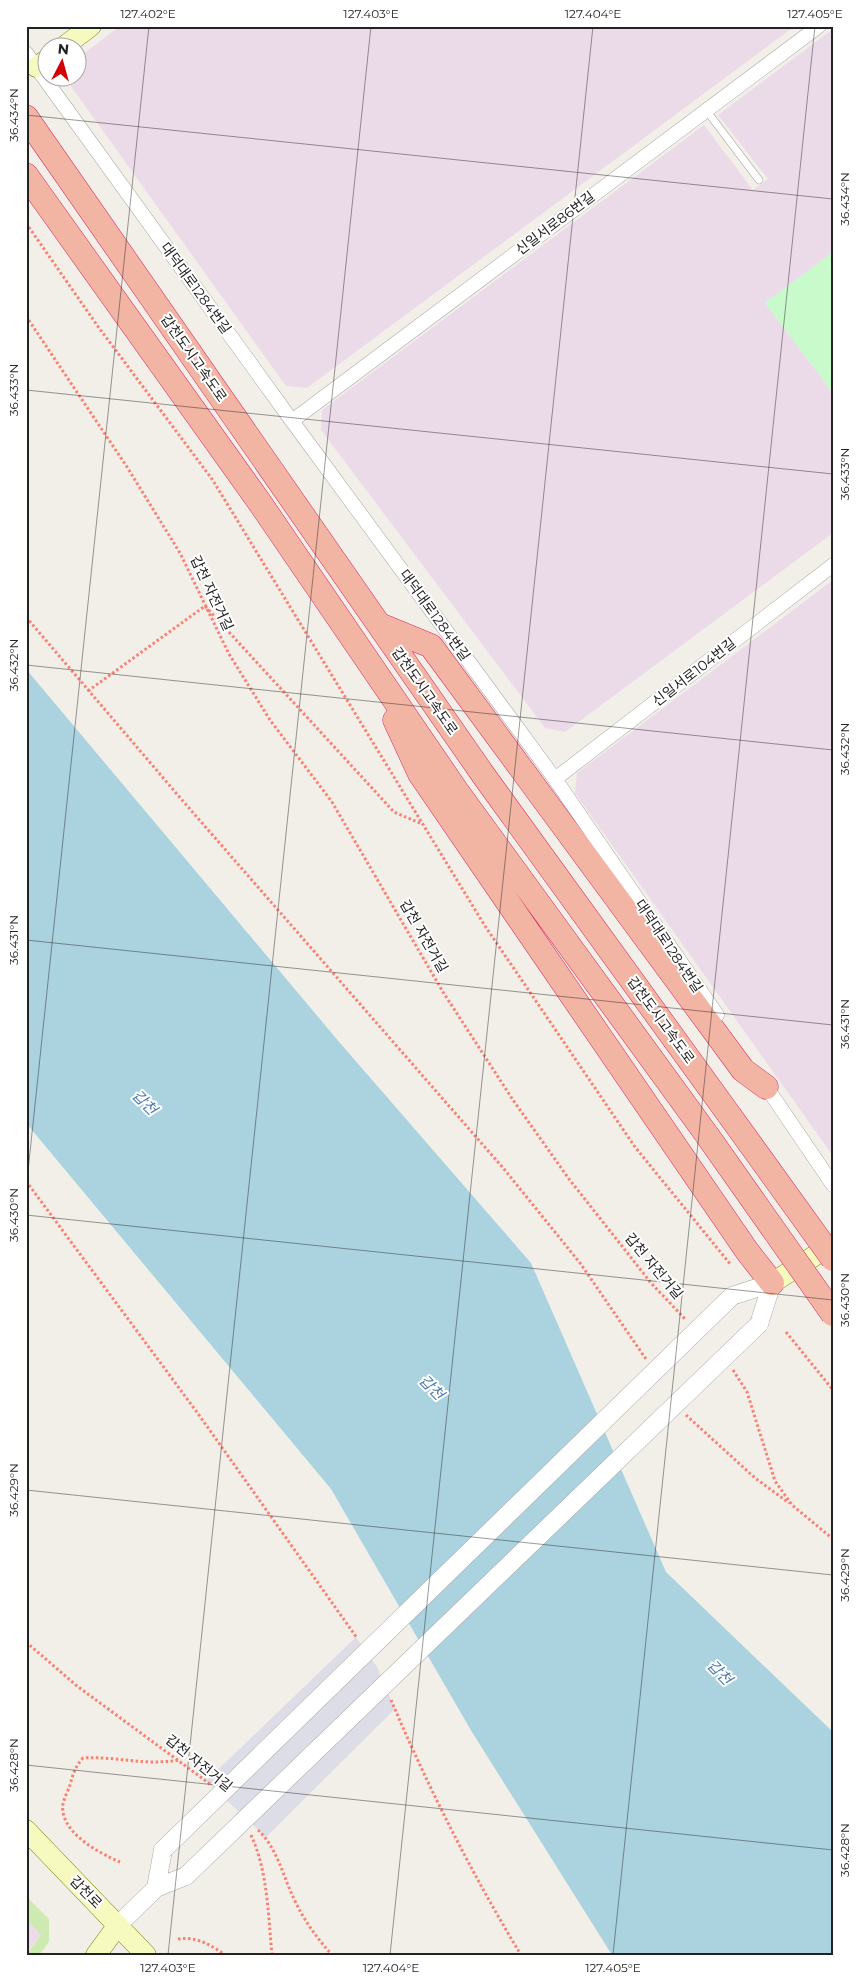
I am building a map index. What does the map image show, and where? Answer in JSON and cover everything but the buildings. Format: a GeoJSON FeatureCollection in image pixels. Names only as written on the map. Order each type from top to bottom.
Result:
{"type":"FeatureCollection","features":[{"type":"Feature","properties":{"kind":"highway","name":"갑천도시고속도로"},"geometry":{"type":"LineString","coordinates":[[26,117],[484,776],[833,1259]]}},
{"type":"Feature","properties":{"kind":"highway"},"geometry":{"type":"LineString","coordinates":[[26,175],[260,503],[456,790],[707,1135],[833,1314]]}},
{"type":"Feature","properties":{"kind":"highway"},"geometry":{"type":"LineString","coordinates":[[380,625],[431,646],[743,1070],[766,1087]]}},
{"type":"Feature","properties":{"kind":"highway"},"geometry":{"type":"LineString","coordinates":[[370,664],[420,774],[747,1251],[772,1283]]}},
{"type":"Feature","properties":{"kind":"main road"},"geometry":{"type":"LineString","coordinates":[[75,38],[91,26]]}},
{"type":"Feature","properties":{"kind":"main road"},"geometry":{"type":"LineString","coordinates":[[772,1283],[833,1244]]}},
{"type":"Feature","properties":{"kind":"main road","name":"갑천로"},"geometry":{"type":"LineString","coordinates":[[26,1830],[146,1955]]}},
{"type":"Feature","properties":{"kind":"main road"},"geometry":{"type":"LineString","coordinates":[[96,1955],[118,1926]]}},
{"type":"Feature","properties":{"kind":"street","name":"신일서로86번길"},"geometry":{"type":"LineString","coordinates":[[292,421],[819,26]]}},
{"type":"Feature","properties":{"kind":"street","name":"대덕대로1284번길"},"geometry":{"type":"LineString","coordinates":[[37,59],[292,421],[555,779],[833,1185]]}},
{"type":"Feature","properties":{"kind":"street","name":"신일서로104번길"},"geometry":{"type":"LineString","coordinates":[[555,779],[833,565]]}},
{"type":"Feature","properties":{"kind":"street"},"geometry":{"type":"LineString","coordinates":[[156,1888],[162,1850],[732,1296],[772,1283]]}},
{"type":"Feature","properties":{"kind":"street"},"geometry":{"type":"LineString","coordinates":[[118,1926],[156,1888],[186,1876],[759,1324],[772,1283]]}},
{"type":"Feature","properties":{"kind":"lane"},"geometry":{"type":"LineString","coordinates":[[706,110],[759,180]]}},
{"type":"Feature","properties":{"kind":"path"},"geometry":{"type":"LineString","coordinates":[[26,223],[100,328],[212,479],[484,926],[648,1163],[733,1268]]}},
{"type":"Feature","properties":{"kind":"path","name":"갑천 자전거길"},"geometry":{"type":"LineString","coordinates":[[26,316],[127,467],[180,553],[228,654],[280,734],[332,802],[443,992],[513,1100],[569,1179],[651,1282],[689,1323]]}},
{"type":"Feature","properties":{"kind":"path"},"geometry":{"type":"LineString","coordinates":[[88,690],[205,606],[394,812],[423,825]]}},
{"type":"Feature","properties":{"kind":"path"},"geometry":{"type":"LineString","coordinates":[[26,617],[504,1170],[580,1263],[650,1365]]}},
{"type":"Feature","properties":{"kind":"path"},"geometry":{"type":"LineString","coordinates":[[26,1181],[199,1415],[361,1645]]}},
{"type":"Feature","properties":{"kind":"path"},"geometry":{"type":"LineString","coordinates":[[786,1332],[833,1390]]}},
{"type":"Feature","properties":{"kind":"path"},"geometry":{"type":"LineString","coordinates":[[728,1364],[746,1392],[775,1481],[792,1505]]}},
{"type":"Feature","properties":{"kind":"path"},"geometry":{"type":"LineString","coordinates":[[683,1411],[688,1418],[755,1478],[792,1505],[833,1540]]}},
{"type":"Feature","properties":{"kind":"path","name":"갑천 자전거길"},"geometry":{"type":"LineString","coordinates":[[26,1642],[77,1686],[213,1787]]}},
{"type":"Feature","properties":{"kind":"path"},"geometry":{"type":"LineString","coordinates":[[388,1692],[439,1802],[494,1911],[521,1955]]}},
{"type":"Feature","properties":{"kind":"path"},"geometry":{"type":"LineString","coordinates":[[120,1862],[106,1856],[80,1838],[66,1822],[63,1805],[75,1767],[83,1758],[96,1757],[145,1764],[179,1760]]}},
{"type":"Feature","properties":{"kind":"path"},"geometry":{"type":"LineString","coordinates":[[254,1826],[266,1837],[309,1928],[332,1955]]}},
{"type":"Feature","properties":{"kind":"path"},"geometry":{"type":"LineString","coordinates":[[249,1829],[259,1852],[272,1955]]}},
{"type":"Feature","properties":{"kind":"path"},"geometry":{"type":"LineString","coordinates":[[178,1940],[186,1938],[201,1941],[225,1955]]}},
{"type":"Feature","properties":{"kind":"shaded area"},"geometry":{"type":"Polygon","coordinates":[[[120,26],[795,26],[307,388],[286,386],[72,88],[88,88],[88,50],[120,26]]]}},
{"type":"Feature","properties":{"kind":"shaded area"},"geometry":{"type":"Polygon","coordinates":[[[833,29],[833,252],[765,303],[833,393],[833,533],[565,732],[545,728],[321,430],[322,410],[704,125],[753,190],[768,179],[718,115],[833,29]]]}},
{"type":"Feature","properties":{"kind":"shaded area"},"geometry":{"type":"Polygon","coordinates":[[[833,580],[833,1156],[575,793],[577,773],[833,580]]]}},
{"type":"Feature","properties":{"kind":"shaded area"},"geometry":{"type":"Polygon","coordinates":[[[356,1637],[377,1667],[395,1709],[266,1837],[206,1781],[356,1637]]]}},
{"type":"Feature","properties":{"kind":"shaded area"},"geometry":{"type":"Polygon","coordinates":[[[26,1919],[41,1935],[26,1953],[26,1919]]]}},
{"type":"Feature","properties":{"kind":"green space"},"geometry":{"type":"Polygon","coordinates":[[[833,252],[833,393],[765,303],[833,252]]]}},
{"type":"Feature","properties":{"kind":"green space"},"geometry":{"type":"Polygon","coordinates":[[[26,1896],[49,1919],[49,1942],[39,1955],[26,1955],[41,1935],[26,1919],[26,1896]]]}},
{"type":"Feature","properties":{"kind":"water","name":"갑천"},"geometry":{"type":"Polygon","coordinates":[[[26,669],[340,1043],[531,1263],[666,1572],[833,1732],[833,1955],[612,1955],[472,1732],[331,1489],[26,1123],[26,669]]]}}]}
